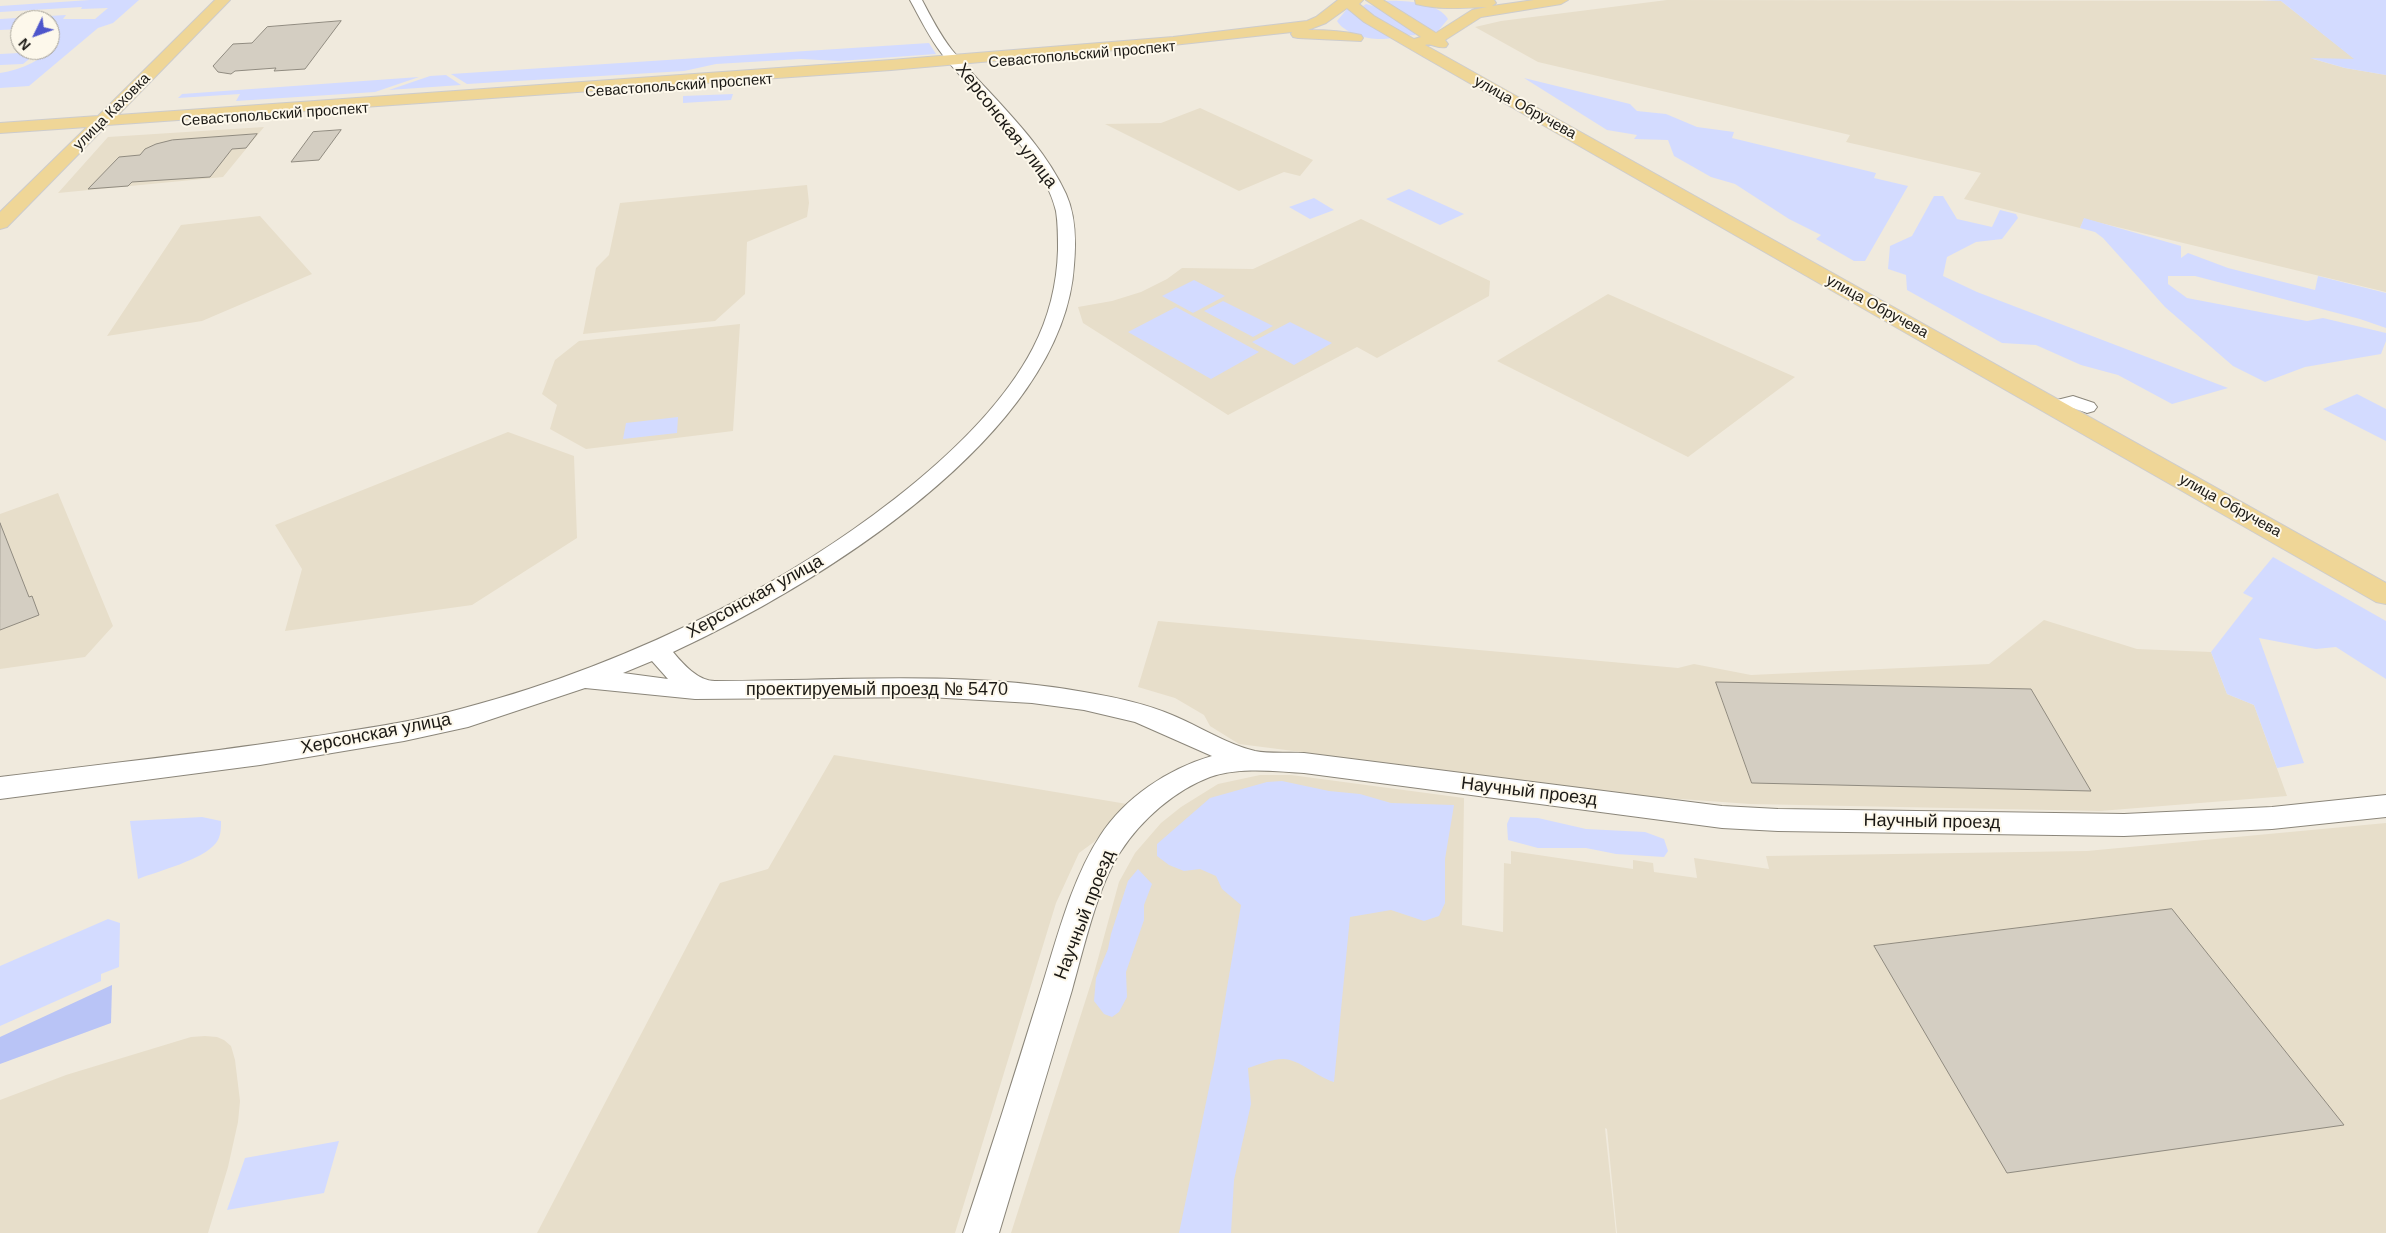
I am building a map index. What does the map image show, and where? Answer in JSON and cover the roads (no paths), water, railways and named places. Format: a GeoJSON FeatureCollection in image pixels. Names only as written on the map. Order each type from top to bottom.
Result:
{"type":"FeatureCollection","features":[{"type":"Feature","properties":{"kind":"main road","name":"улица Каховка"},"geometry":{"type":"LineString","coordinates":[[0,223],[207,0]]}},
{"type":"Feature","properties":{"kind":"main road","name":"улица Каховка"},"geometry":{"type":"LineString","coordinates":[[0,202],[89,125],[223,0]]}},
{"type":"Feature","properties":{"kind":"main road","name":"улица Обручева"},"geometry":{"type":"LineString","coordinates":[[1373,0],[1400,15],[1448,50],[1486,74],[2077,411],[2386,595]]}},
{"type":"Feature","properties":{"kind":"main road"},"geometry":{"type":"LineString","coordinates":[[1416,1],[1467,5],[1514,0]]}},
{"type":"Feature","properties":{"kind":"main road"},"geometry":{"type":"LineString","coordinates":[[1329,14],[1328,21],[1330,26],[1356,38],[1376,42],[1410,43],[1434,39],[1448,33],[1472,15],[1487,10],[1561,0]]}},
{"type":"Feature","properties":{"kind":"main road","name":"Севастопольский проспект"},"geometry":{"type":"LineString","coordinates":[[957,63],[1269,31],[1310,25],[1350,1]]}},
{"type":"Feature","properties":{"kind":"main road","name":"улица Обручева"},"geometry":{"type":"LineString","coordinates":[[1350,1],[1369,19],[1410,43],[2077,411],[2386,574]]}},
{"type":"Feature","properties":{"kind":"main road"},"geometry":{"type":"LineString","coordinates":[[1416,1],[1438,6],[1451,14],[1456,22],[1456,26]]}},
{"type":"Feature","properties":{"kind":"main road","name":"Севастопольский проспект"},"geometry":{"type":"LineString","coordinates":[[0,134],[89,125],[957,63],[1297,34],[1330,34],[1356,38]]}},
{"type":"Feature","properties":{"kind":"main road","name":"Севастопольский проспект"},"geometry":{"type":"LineString","coordinates":[[0,128],[89,125]]}},
{"type":"Feature","properties":{"kind":"street","name":"Херсонская улица"},"geometry":{"type":"LineString","coordinates":[[0,788],[252,756],[376,737],[465,718],[580,680],[657,649],[775,590],[875,525],[917,491],[981,431],[1006,402],[1042,348],[1059,306],[1065,271],[1066,246],[1062,206],[1056,190],[1043,168],[941,42],[916,0]]}},
{"type":"Feature","properties":{"kind":"street","name":"проектируемый проезд № 5470"},"geometry":{"type":"LineString","coordinates":[[657,649],[670,667],[688,683],[706,689]]}},
{"type":"Feature","properties":{"kind":"street","name":"проектируемый проезд № 5470"},"geometry":{"type":"LineString","coordinates":[[580,680],[612,680],[670,688],[706,689],[972,688],[1031,692],[1136,712],[1168,724],[1214,748],[1255,760]]}},
{"type":"Feature","properties":{"kind":"street"},"geometry":{"type":"LineString","coordinates":[[1190,736],[1199,753],[1198,764],[1192,775]]}},
{"type":"Feature","properties":{"kind":"street","name":"Научный проезд"},"geometry":{"type":"LineString","coordinates":[[981,1233],[1078,922],[1102,857],[1137,814],[1168,789],[1192,775],[1215,766],[1255,760],[1313,764],[1722,817],[1778,820],[2124,825],[2272,818],[2386,806]]}}]}
